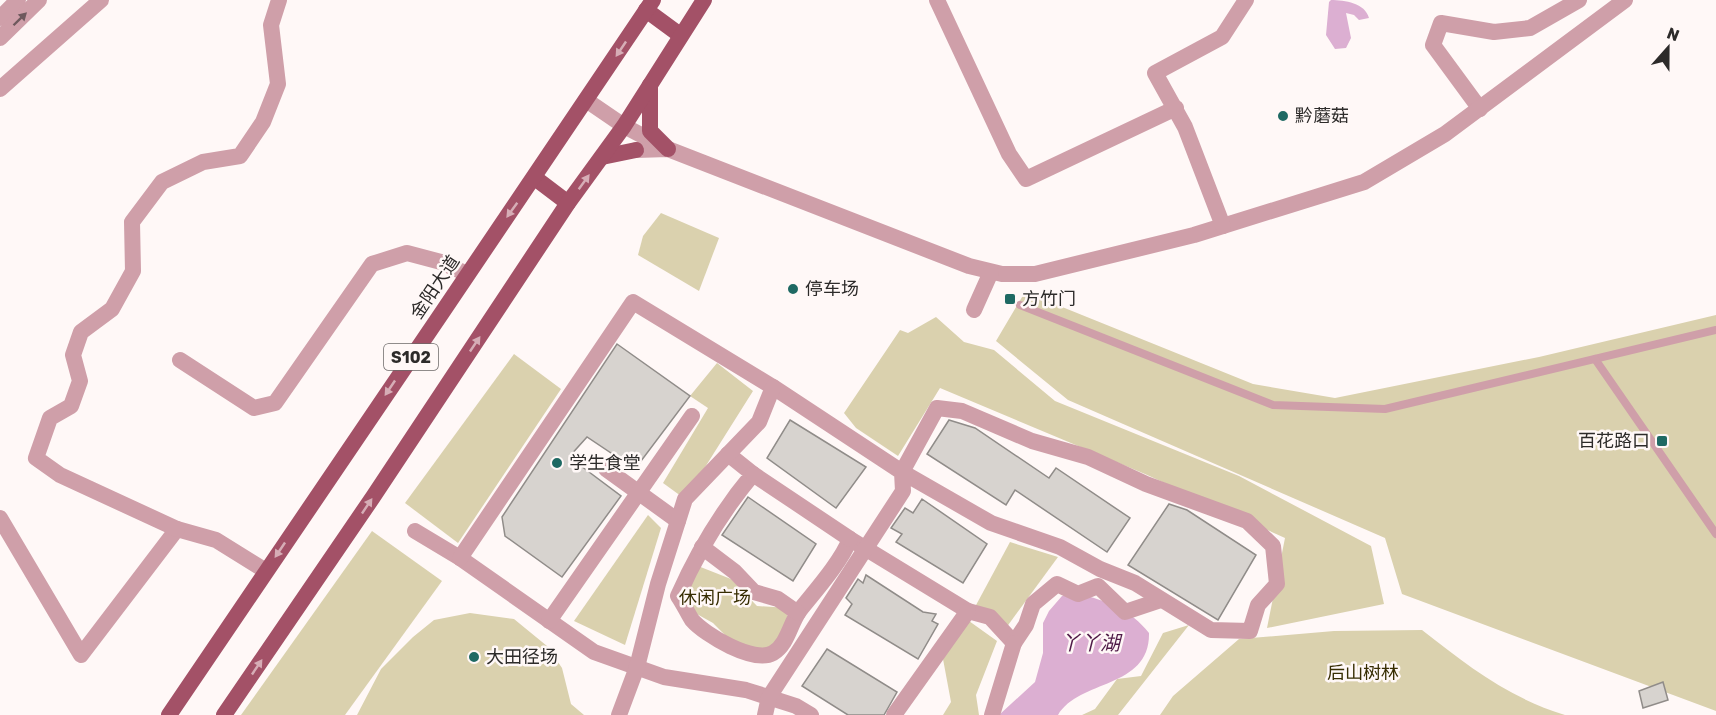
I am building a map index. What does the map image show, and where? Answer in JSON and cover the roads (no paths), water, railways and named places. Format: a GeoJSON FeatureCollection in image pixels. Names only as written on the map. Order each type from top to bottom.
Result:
{"type":"FeatureCollection","features":[{"type":"Feature","properties":{"kind":"main road","name":"S102"},"geometry":{"type":"LineString","coordinates":[[224,715],[373,497],[568,203],[624,126],[704,0]]}},
{"type":"Feature","properties":{"kind":"main road"},"geometry":{"type":"LineString","coordinates":[[650,5],[680,36]]}},
{"type":"Feature","properties":{"kind":"main road","name":"金阳大道"},"geometry":{"type":"LineString","coordinates":[[169,715],[467,274],[535,178],[650,5]]}},
{"type":"Feature","properties":{"kind":"main road"},"geometry":{"type":"LineString","coordinates":[[650,85],[650,131],[668,149]]}},
{"type":"Feature","properties":{"kind":"main road"},"geometry":{"type":"LineString","coordinates":[[602,157],[636,150]]}},
{"type":"Feature","properties":{"kind":"main road"},"geometry":{"type":"LineString","coordinates":[[535,178],[568,203]]}},
{"type":"Feature","properties":{"kind":"street"},"geometry":{"type":"LineString","coordinates":[[0,18],[18,0]]}},
{"type":"Feature","properties":{"kind":"street"},"geometry":{"type":"LineString","coordinates":[[0,38],[39,0]]}},
{"type":"Feature","properties":{"kind":"street"},"geometry":{"type":"LineString","coordinates":[[0,89],[101,0]]}},
{"type":"Feature","properties":{"kind":"street"},"geometry":{"type":"LineString","coordinates":[[266,571],[216,540],[177,528],[60,475],[36,458],[50,418],[71,406],[80,381],[73,355],[81,332],[112,309],[132,271],[132,222],[162,182],[203,162],[240,156],[263,122],[278,84],[272,25],[279,0]]}},
{"type":"Feature","properties":{"kind":"street"},"geometry":{"type":"LineString","coordinates":[[937,0],[1009,154],[1026,179],[1176,108]]}},
{"type":"Feature","properties":{"kind":"street"},"geometry":{"type":"LineString","coordinates":[[1223,226],[1176,108],[1155,74],[1222,37],[1246,0]]}},
{"type":"Feature","properties":{"kind":"street"},"geometry":{"type":"LineString","coordinates":[[1480,109],[1433,45],[1441,23],[1494,32],[1530,28],[1579,0]]}},
{"type":"Feature","properties":{"kind":"street"},"geometry":{"type":"LineString","coordinates":[[586,100],[624,126],[668,149],[969,266],[1002,274],[1035,274],[1223,226],[1364,182],[1445,134],[1625,0]]}},
{"type":"Feature","properties":{"kind":"street"},"geometry":{"type":"LineString","coordinates":[[636,150],[668,149]]}},
{"type":"Feature","properties":{"kind":"street"},"geometry":{"type":"LineString","coordinates":[[180,360],[254,408],[275,403],[372,264],[407,253],[441,262],[467,274]]}},
{"type":"Feature","properties":{"kind":"street"},"geometry":{"type":"LineString","coordinates":[[974,310],[991,272]]}},
{"type":"Feature","properties":{"kind":"street"},"geometry":{"type":"LineString","coordinates":[[460,558],[633,302],[772,387],[903,472],[991,523],[1060,547],[1100,569],[1135,583],[1211,630],[1250,631],[1258,605],[1277,584],[1273,546],[1247,521],[1146,483],[1088,457],[1032,441],[962,411],[937,408],[903,472],[903,490],[770,698],[765,715]]}},
{"type":"Feature","properties":{"kind":"street"},"geometry":{"type":"LineString","coordinates":[[619,715],[637,667],[658,584],[686,500],[759,422],[772,387]]}},
{"type":"Feature","properties":{"kind":"street"},"geometry":{"type":"LineString","coordinates":[[549,621],[692,416]]}},
{"type":"Feature","properties":{"kind":"street"},"geometry":{"type":"LineString","coordinates":[[728,454],[753,474],[850,539],[968,611],[990,618],[1014,643]]}},
{"type":"Feature","properties":{"kind":"street"},"geometry":{"type":"LineString","coordinates":[[606,469],[678,521]]}},
{"type":"Feature","properties":{"kind":"street"},"geometry":{"type":"LineString","coordinates":[[753,474],[730,501],[702,547],[678,596],[693,621],[721,641],[753,657],[773,653],[790,633],[798,613],[845,551],[850,539]]}},
{"type":"Feature","properties":{"kind":"street"},"geometry":{"type":"LineString","coordinates":[[0,518],[81,655],[177,528]]}},
{"type":"Feature","properties":{"kind":"street"},"geometry":{"type":"LineString","coordinates":[[415,531],[460,558],[594,652],[664,677],[746,690],[796,706],[811,715]]}},
{"type":"Feature","properties":{"kind":"street"},"geometry":{"type":"LineString","coordinates":[[702,547],[735,572],[754,592],[778,599],[798,613]]}},
{"type":"Feature","properties":{"kind":"street"},"geometry":{"type":"LineString","coordinates":[[992,715],[1014,643],[1026,625],[1033,604],[1058,584],[1078,594],[1098,586],[1125,612],[1161,600]]}},
{"type":"Feature","properties":{"kind":"street"},"geometry":{"type":"LineString","coordinates":[[894,715],[968,611]]}},
{"type":"Feature","properties":{"kind":"lane"},"geometry":{"type":"LineString","coordinates":[[1020,305],[1273,405],[1385,410],[1716,330]]}},
{"type":"Feature","properties":{"kind":"lane"},"geometry":{"type":"LineString","coordinates":[[1595,359],[1716,534]]}},
{"type":"Feature","properties":{"kind":"water"},"geometry":{"type":"Polygon","coordinates":[[[1331,0],[1359,6],[1369,18],[1359,20],[1354,15],[1346,13],[1351,38],[1346,48],[1335,49],[1326,35],[1331,0]]]}},
{"type":"Feature","properties":{"kind":"water","name":"丫丫湖"},"geometry":{"type":"Polygon","coordinates":[[[1078,594],[1117,607],[1134,618],[1149,633],[1146,651],[1138,664],[1112,682],[1068,703],[1058,715],[999,715],[1035,682],[1043,653],[1043,623],[1049,611],[1062,596],[1078,594]]]}},
{"type":"Feature","properties":{"kind":"place","name":"黔蘑菇"},"geometry":{"type":"Point","coordinates":[1283,116]}},
{"type":"Feature","properties":{"kind":"place","name":"停车场"},"geometry":{"type":"Point","coordinates":[793,289]}},
{"type":"Feature","properties":{"kind":"place","name":"方竹门"},"geometry":{"type":"Point","coordinates":[1010,299]}},
{"type":"Feature","properties":{"kind":"place","name":"百花路口"},"geometry":{"type":"Point","coordinates":[1662,441]}},
{"type":"Feature","properties":{"kind":"place","name":"学生食堂"},"geometry":{"type":"Point","coordinates":[557,463]}},
{"type":"Feature","properties":{"kind":"place","name":"大田径场"},"geometry":{"type":"Point","coordinates":[474,657]}},
{"type":"Feature","properties":{"kind":"park label","name":"休闲广场"},"geometry":{"type":"Point","coordinates":[715,598]}},
{"type":"Feature","properties":{"kind":"park label","name":"后山树林"},"geometry":{"type":"Point","coordinates":[1363,673]}}]}
